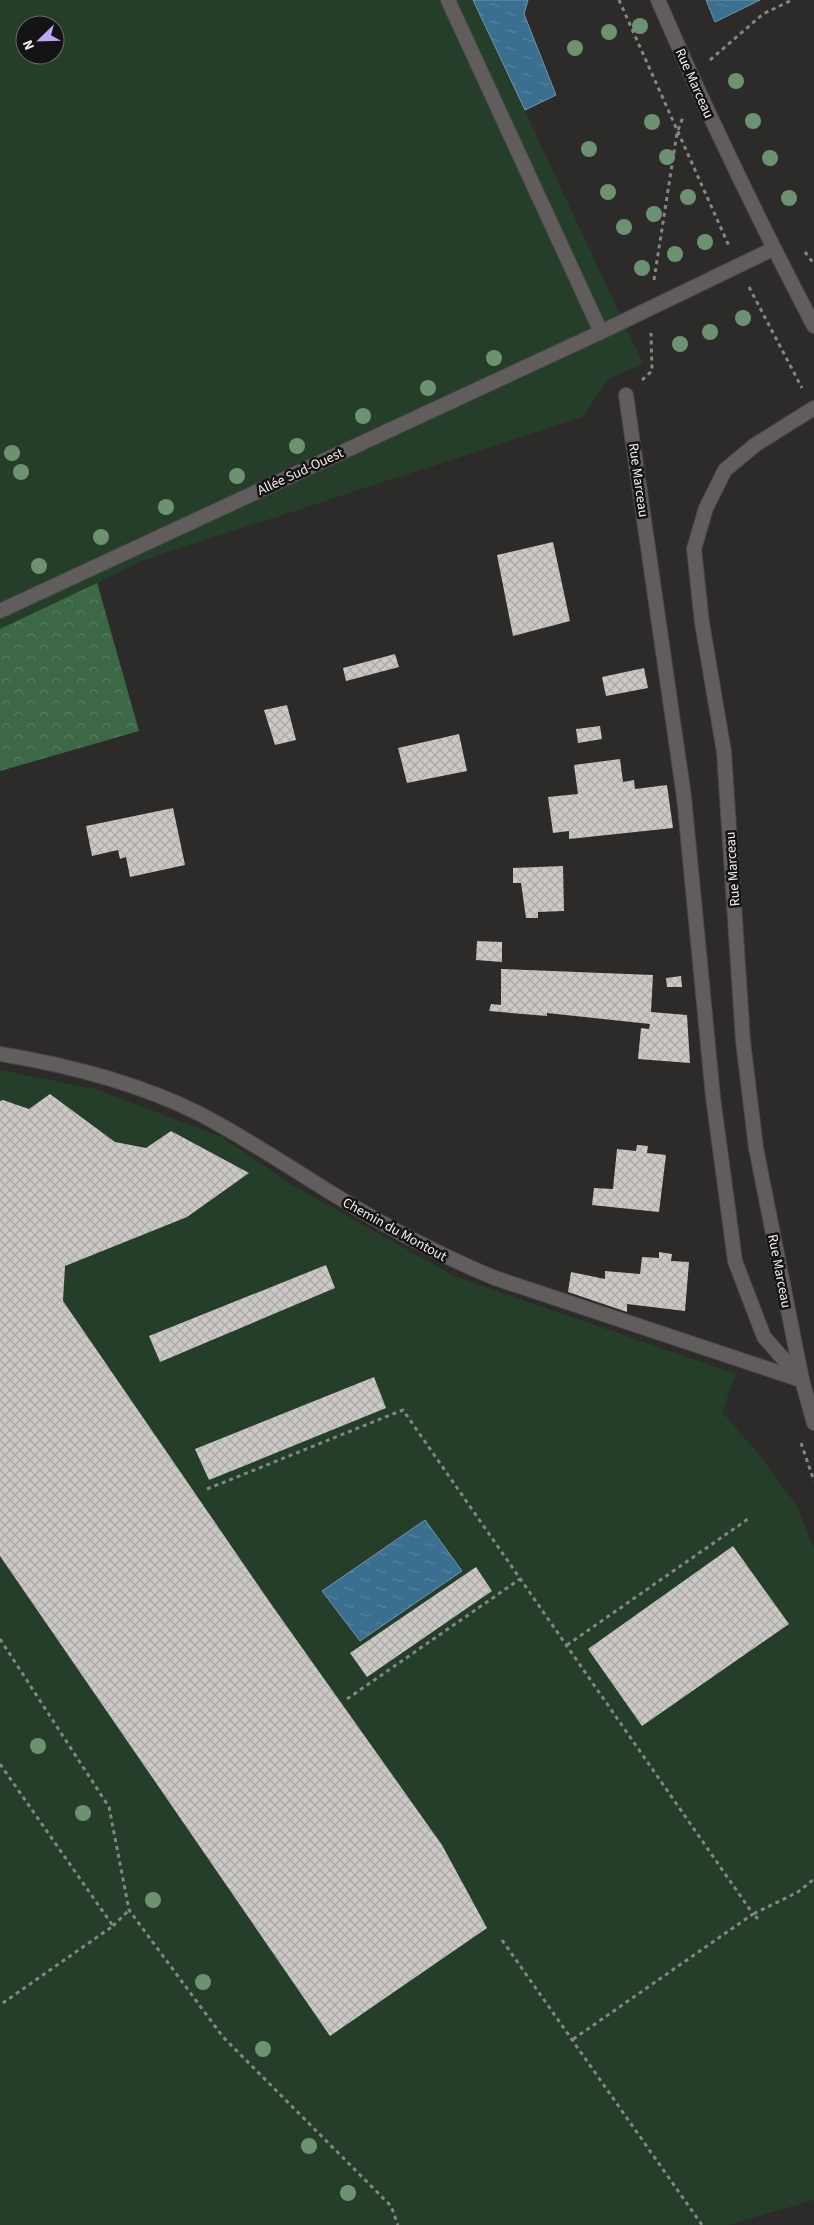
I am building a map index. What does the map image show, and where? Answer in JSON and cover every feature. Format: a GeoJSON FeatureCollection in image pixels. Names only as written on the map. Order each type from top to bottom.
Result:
{"type":"FeatureCollection","features":[{"type":"Feature","properties":{"kind":"street"},"geometry":{"type":"LineString","coordinates":[[448,0],[601,332]]}},
{"type":"Feature","properties":{"kind":"street","name":"Rue Marceau"},"geometry":{"type":"LineString","coordinates":[[658,0],[695,86],[773,249],[814,326]]}},
{"type":"Feature","properties":{"kind":"street","name":"Allée Sud-Ouest"},"geometry":{"type":"LineString","coordinates":[[0,611],[601,332],[773,249]]}},
{"type":"Feature","properties":{"kind":"street","name":"Rue Marceau"},"geometry":{"type":"LineString","coordinates":[[626,395],[684,796],[713,1097],[735,1262],[764,1337],[802,1380]]}},
{"type":"Feature","properties":{"kind":"street","name":"Rue Marceau"},"geometry":{"type":"LineString","coordinates":[[814,409],[755,445],[725,470],[706,508],[694,549],[702,623],[724,752],[743,1041],[756,1148],[802,1380],[814,1423]]}},
{"type":"Feature","properties":{"kind":"street","name":"Chemin du Montout"},"geometry":{"type":"LineString","coordinates":[[0,1054],[34,1061],[148,1092],[198,1114],[246,1139],[334,1195],[455,1262],[495,1278],[802,1380]]}},
{"type":"Feature","properties":{"kind":"path"},"geometry":{"type":"LineString","coordinates":[[619,0],[738,266],[814,409]]}},
{"type":"Feature","properties":{"kind":"path"},"geometry":{"type":"LineString","coordinates":[[707,62],[763,14],[792,0]]}},
{"type":"Feature","properties":{"kind":"path"},"geometry":{"type":"LineString","coordinates":[[626,395],[652,371],[650,308],[677,133]]}},
{"type":"Feature","properties":{"kind":"path"},"geometry":{"type":"LineString","coordinates":[[207,1489],[403,1410],[758,1919]]}},
{"type":"Feature","properties":{"kind":"path"},"geometry":{"type":"LineString","coordinates":[[567,1645],[748,1518]]}},
{"type":"Feature","properties":{"kind":"path"},"geometry":{"type":"LineString","coordinates":[[347,1699],[520,1578]]}},
{"type":"Feature","properties":{"kind":"path"},"geometry":{"type":"LineString","coordinates":[[0,1639],[109,1807],[128,1910],[223,2037],[390,2206],[398,2225]]}},
{"type":"Feature","properties":{"kind":"path"},"geometry":{"type":"LineString","coordinates":[[0,1764],[113,1926]]}},
{"type":"Feature","properties":{"kind":"path"},"geometry":{"type":"LineString","coordinates":[[572,2040],[753,1914],[798,1892],[814,1879]]}},
{"type":"Feature","properties":{"kind":"path"},"geometry":{"type":"LineString","coordinates":[[0,2005],[113,1926],[128,1910]]}},
{"type":"Feature","properties":{"kind":"path"},"geometry":{"type":"LineString","coordinates":[[502,1940],[702,2225]]}},
{"type":"Feature","properties":{"kind":"green space"},"geometry":{"type":"Polygon","coordinates":[[[0,0],[528,0],[524,14],[556,95],[525,111],[643,364],[608,379],[583,417],[141,561],[98,583],[139,731],[0,771],[0,0]]]}},
{"type":"Feature","properties":{"kind":"green space"},"geometry":{"type":"Polygon","coordinates":[[[97,583],[139,731],[0,771],[0,629],[97,583]]]}},
{"type":"Feature","properties":{"kind":"green space"},"geometry":{"type":"Polygon","coordinates":[[[0,1070],[95,1089],[222,1137],[292,1185],[456,1277],[736,1374],[722,1412],[758,1453],[797,1506],[814,1549],[814,2200],[728,2225],[0,2225],[0,1070]]]}},
{"type":"Feature","properties":{"kind":"water"},"geometry":{"type":"Polygon","coordinates":[[[473,0],[528,0],[524,14],[556,95],[525,110],[473,0]]]}},
{"type":"Feature","properties":{"kind":"water"},"geometry":{"type":"Polygon","coordinates":[[[706,0],[760,0],[715,22],[706,0]]]}},
{"type":"Feature","properties":{"kind":"water"},"geometry":{"type":"Polygon","coordinates":[[[425,1520],[462,1571],[360,1641],[322,1591],[425,1520]]]}},
{"type":"Feature","properties":{"kind":"building"},"geometry":{"type":"Polygon","coordinates":[[[553,542],[570,621],[513,636],[497,555],[553,542]]]}},
{"type":"Feature","properties":{"kind":"building"},"geometry":{"type":"Polygon","coordinates":[[[395,654],[399,667],[346,681],[343,668],[395,654]]]}},
{"type":"Feature","properties":{"kind":"building"},"geometry":{"type":"Polygon","coordinates":[[[644,668],[648,688],[606,696],[602,677],[644,668]]]}},
{"type":"Feature","properties":{"kind":"building"},"geometry":{"type":"Polygon","coordinates":[[[287,705],[296,740],[275,745],[264,710],[287,705]]]}},
{"type":"Feature","properties":{"kind":"building"},"geometry":{"type":"Polygon","coordinates":[[[600,726],[602,739],[578,743],[576,729],[600,726]]]}},
{"type":"Feature","properties":{"kind":"building"},"geometry":{"type":"Polygon","coordinates":[[[459,734],[467,771],[407,783],[398,748],[459,734]]]}},
{"type":"Feature","properties":{"kind":"building"},"geometry":{"type":"Polygon","coordinates":[[[620,759],[623,782],[634,780],[635,789],[667,785],[673,828],[569,839],[569,831],[553,833],[548,797],[578,794],[574,765],[620,759]]]}},
{"type":"Feature","properties":{"kind":"building"},"geometry":{"type":"Polygon","coordinates":[[[173,808],[185,865],[130,877],[126,857],[120,859],[118,850],[92,856],[86,826],[173,808]]]}},
{"type":"Feature","properties":{"kind":"building"},"geometry":{"type":"Polygon","coordinates":[[[563,866],[564,911],[538,912],[538,918],[526,918],[521,883],[513,883],[513,868],[563,866]]]}},
{"type":"Feature","properties":{"kind":"building"},"geometry":{"type":"Polygon","coordinates":[[[477,941],[502,942],[502,962],[476,960],[477,941]]]}},
{"type":"Feature","properties":{"kind":"building"},"geometry":{"type":"Polygon","coordinates":[[[501,969],[653,975],[651,1012],[687,1015],[690,1063],[638,1059],[641,1028],[649,1029],[650,1024],[547,1013],[547,1016],[489,1011],[491,1004],[501,1005],[501,969]]]}},
{"type":"Feature","properties":{"kind":"building"},"geometry":{"type":"Polygon","coordinates":[[[681,976],[682,987],[667,987],[666,978],[681,976]]]}},
{"type":"Feature","properties":{"kind":"building"},"geometry":{"type":"Polygon","coordinates":[[[50,1094],[115,1142],[146,1148],[171,1131],[249,1173],[187,1217],[65,1266],[63,1301],[271,1604],[442,1845],[487,1928],[330,2036],[0,1556],[0,1101],[3,1100],[29,1109],[50,1094]]]}},
{"type":"Feature","properties":{"kind":"building"},"geometry":{"type":"Polygon","coordinates":[[[637,1145],[648,1146],[647,1153],[666,1155],[659,1212],[592,1205],[594,1188],[613,1189],[617,1149],[636,1151],[637,1145]]]}},
{"type":"Feature","properties":{"kind":"building"},"geometry":{"type":"Polygon","coordinates":[[[659,1252],[672,1254],[671,1261],[689,1262],[685,1311],[627,1304],[627,1312],[568,1292],[571,1272],[605,1279],[605,1271],[640,1274],[642,1257],[659,1258],[659,1252]]]}},
{"type":"Feature","properties":{"kind":"building"},"geometry":{"type":"Polygon","coordinates":[[[326,1265],[335,1288],[160,1362],[149,1336],[326,1265]]]}},
{"type":"Feature","properties":{"kind":"building"},"geometry":{"type":"Polygon","coordinates":[[[374,1377],[386,1408],[209,1480],[195,1449],[374,1377]]]}},
{"type":"Feature","properties":{"kind":"building"},"geometry":{"type":"Polygon","coordinates":[[[733,1546],[789,1624],[642,1726],[588,1649],[733,1546]]]}},
{"type":"Feature","properties":{"kind":"building"},"geometry":{"type":"Polygon","coordinates":[[[476,1567],[492,1591],[367,1677],[350,1653],[476,1567]]]}}]}
